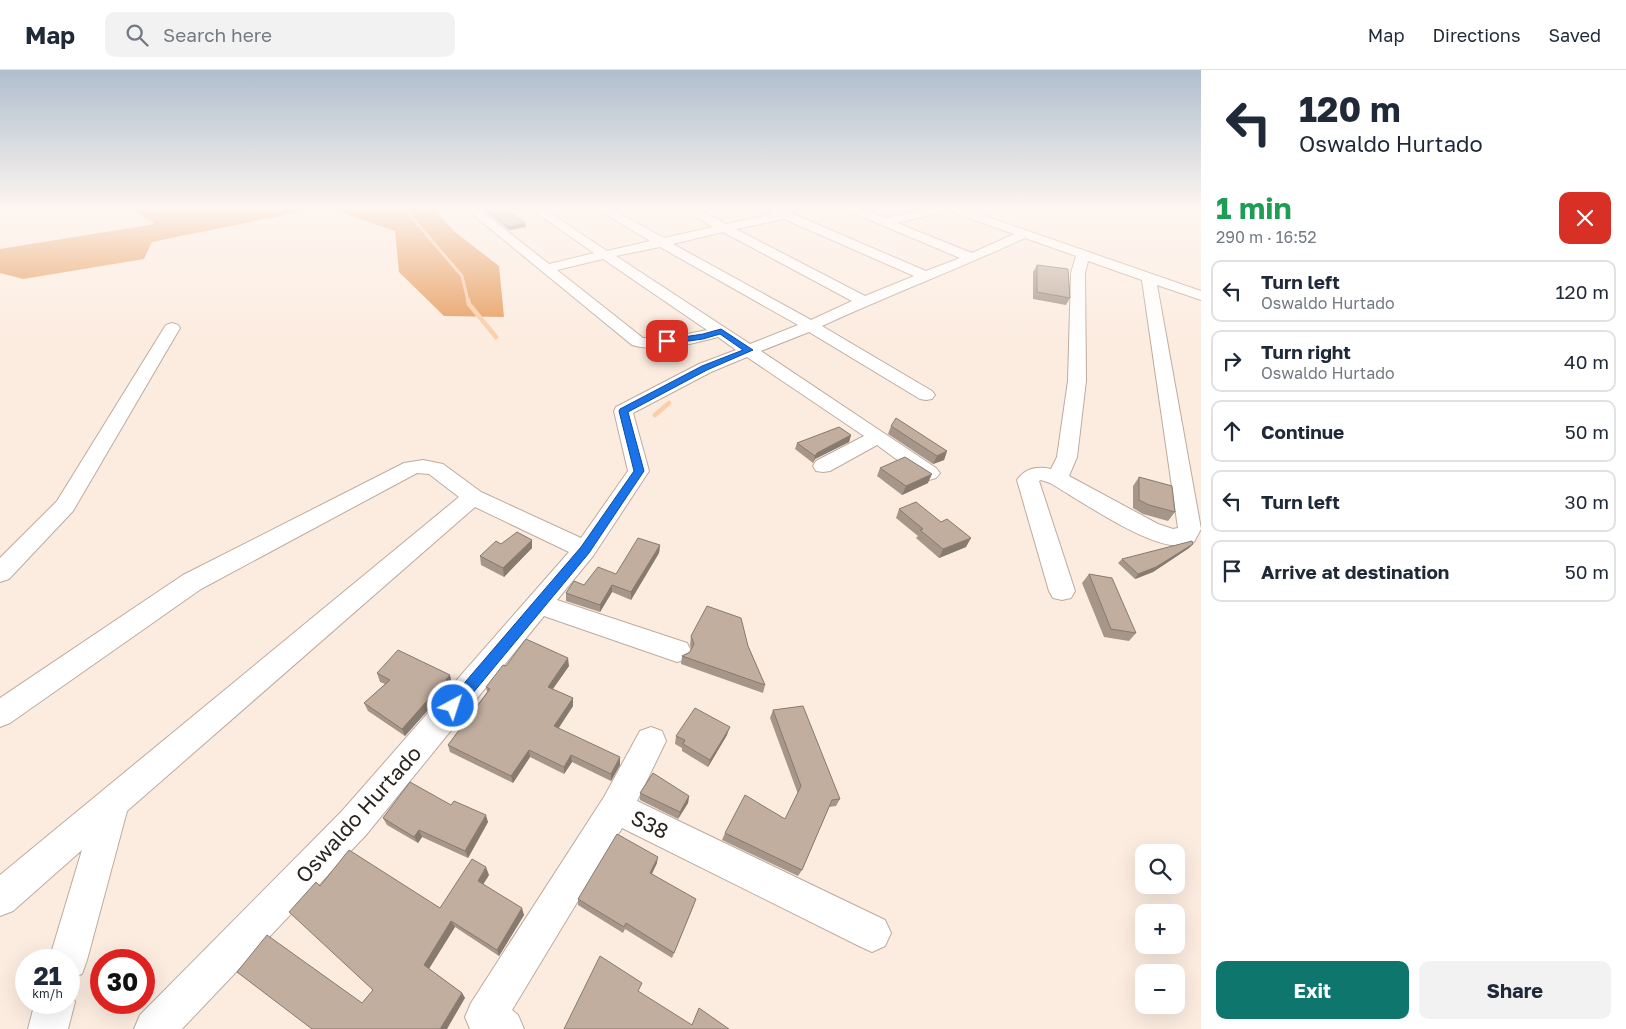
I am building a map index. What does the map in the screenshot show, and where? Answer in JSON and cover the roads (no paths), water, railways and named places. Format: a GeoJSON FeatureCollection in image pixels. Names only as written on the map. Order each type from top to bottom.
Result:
{"type":"FeatureCollection","features":[{"type":"Feature","properties":{"kind":"street"},"geometry":{"type":"LineString","coordinates":[[528,253],[638,342],[648,344],[703,336],[721,331]]}},
{"type":"Feature","properties":{"kind":"street"},"geometry":{"type":"LineString","coordinates":[[600,253],[721,331],[929,473]]}},
{"type":"Feature","properties":{"kind":"street"},"geometry":{"type":"LineString","coordinates":[[547,268],[618,253]]}},
{"type":"Feature","properties":{"kind":"street"},"geometry":{"type":"LineString","coordinates":[[680,253],[810,326],[926,395]]}},
{"type":"Feature","properties":{"kind":"street"},"geometry":{"type":"LineString","coordinates":[[773,253],[864,301]]}},
{"type":"Feature","properties":{"kind":"street"},"geometry":{"type":"LineString","coordinates":[[872,253],[925,276]]}},
{"type":"Feature","properties":{"kind":"street"},"geometry":{"type":"LineString","coordinates":[[959,253],[972,258]]}},
{"type":"Feature","properties":{"kind":"street","name":"Oswaldo Hurtado"},"geometry":{"type":"LineString","coordinates":[[154,1029],[354,823],[585,550],[639,471],[623,411],[704,368],[810,326],[864,301],[984,253]]}},
{"type":"Feature","properties":{"kind":"street"},"geometry":{"type":"LineString","coordinates":[[1079,253],[1201,296]]}},
{"type":"Feature","properties":{"kind":"street"},"geometry":{"type":"LineString","coordinates":[[1057,478],[1067,457],[1077,381],[1078,273],[1083,254]]}},
{"type":"Feature","properties":{"kind":"street"},"geometry":{"type":"LineString","coordinates":[[1062,591],[1028,480],[1033,474],[1040,473],[1057,478],[1150,530],[1172,537],[1186,536],[1190,528],[1148,278]]}},
{"type":"Feature","properties":{"kind":"street"},"geometry":{"type":"LineString","coordinates":[[0,573],[65,506],[172,328]]}},
{"type":"Feature","properties":{"kind":"street"},"geometry":{"type":"LineString","coordinates":[[823,466],[878,438]]}},
{"type":"Feature","properties":{"kind":"street"},"geometry":{"type":"LineString","coordinates":[[0,714],[192,582],[411,468],[423,466],[436,469],[473,497],[585,550]]}},
{"type":"Feature","properties":{"kind":"street"},"geometry":{"type":"LineString","coordinates":[[0,898],[473,497]]}},
{"type":"Feature","properties":{"kind":"street"},"geometry":{"type":"LineString","coordinates":[[539,604],[677,651]]}},
{"type":"Feature","properties":{"kind":"street"},"geometry":{"type":"LineString","coordinates":[[616,808],[651,741]]}},
{"type":"Feature","properties":{"kind":"street"},"geometry":{"type":"LineString","coordinates":[[71,949],[113,803]]}},
{"type":"Feature","properties":{"kind":"street","name":"S38"},"geometry":{"type":"LineString","coordinates":[[488,1025],[616,808],[872,933]]}},
{"type":"Feature","properties":{"kind":"street"},"geometry":{"type":"LineString","coordinates":[[48,1029],[52,1014]]}},
{"type":"Feature","properties":{"kind":"waterway"},"geometry":{"type":"LineString","coordinates":[[442,253],[462,276],[468,301]]}},
{"type":"Feature","properties":{"kind":"waterway"},"geometry":{"type":"LineString","coordinates":[[468,300],[469,304],[496,337]]}},
{"type":"Feature","properties":{"kind":"waterway"},"geometry":{"type":"LineString","coordinates":[[655,415],[669,403]]}}]}
